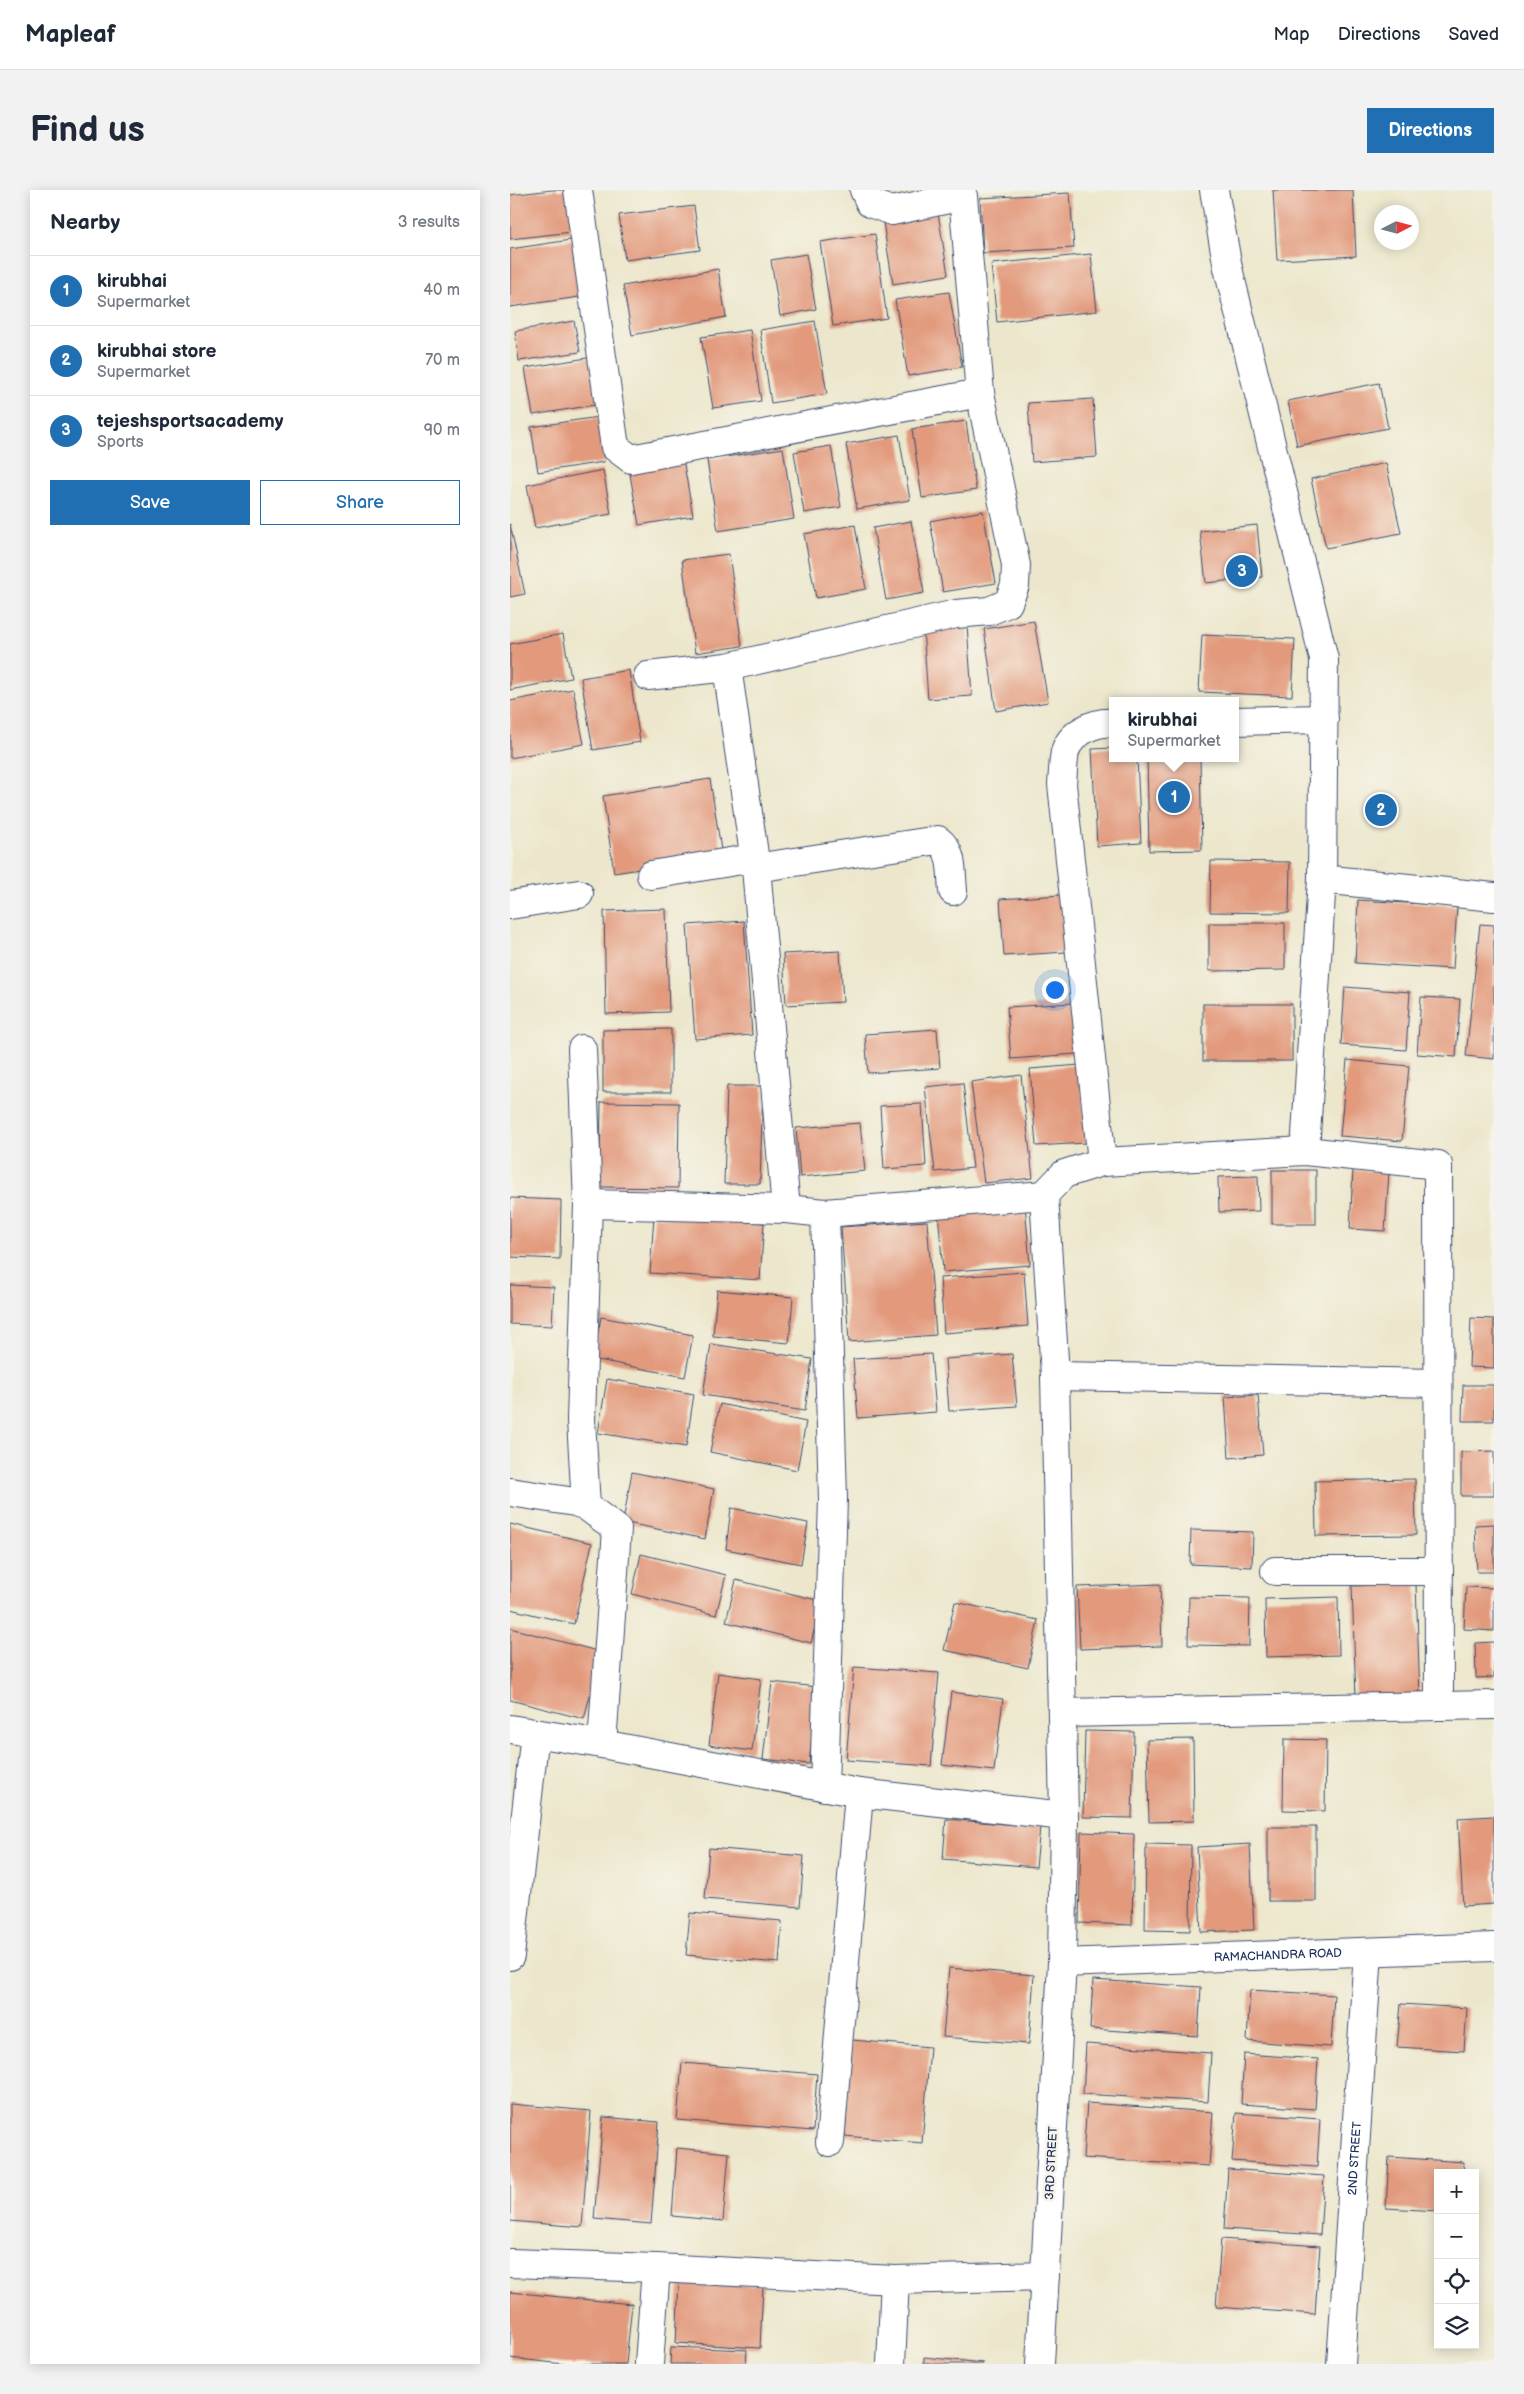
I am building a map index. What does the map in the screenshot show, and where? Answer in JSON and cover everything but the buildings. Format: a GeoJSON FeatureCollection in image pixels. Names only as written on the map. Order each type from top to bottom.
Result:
{"type":"FeatureCollection","features":[{"type":"Feature","properties":{"kind":"street"},"geometry":{"type":"LineString","coordinates":[[578,190],[615,447],[630,459],[980,394]]}},
{"type":"Feature","properties":{"kind":"street"},"geometry":{"type":"LineString","coordinates":[[648,676],[727,667],[956,614],[989,611],[1008,603],[1015,585],[1016,565],[980,394],[968,193],[892,211],[870,203],[864,190]]}},
{"type":"Feature","properties":{"kind":"street"},"geometry":{"type":"LineString","coordinates":[[1214,190],[1228,268],[1324,659],[1322,879],[1305,1151]]}},
{"type":"Feature","properties":{"kind":"street"},"geometry":{"type":"LineString","coordinates":[[727,667],[755,863],[786,1209]]}},
{"type":"Feature","properties":{"kind":"street"},"geometry":{"type":"LineString","coordinates":[[1239,721],[1324,719]]}},
{"type":"Feature","properties":{"kind":"street"},"geometry":{"type":"LineString","coordinates":[[1102,1162],[1062,784],[1066,750],[1080,731],[1103,722],[1109,723]]}},
{"type":"Feature","properties":{"kind":"street"},"geometry":{"type":"LineString","coordinates":[[651,875],[938,840],[945,845],[950,854],[952,891]]}},
{"type":"Feature","properties":{"kind":"street"},"geometry":{"type":"LineString","coordinates":[[1322,879],[1494,897]]}},
{"type":"Feature","properties":{"kind":"street"},"geometry":{"type":"LineString","coordinates":[[510,905],[579,894]]}},
{"type":"Feature","properties":{"kind":"street"},"geometry":{"type":"LineString","coordinates":[[582,1049],[588,1204],[581,1420],[586,1506]]}},
{"type":"Feature","properties":{"kind":"street"},"geometry":{"type":"LineString","coordinates":[[588,1204],[786,1209],[825,1213],[1044,1195],[1064,1174],[1102,1162],[1305,1151],[1438,1165],[1439,1704]]}},
{"type":"Feature","properties":{"kind":"street","name":"3RD STREET"},"geometry":{"type":"LineString","coordinates":[[1040,2364],[1062,1962],[1064,1816],[1055,1376],[1044,1195]]}},
{"type":"Feature","properties":{"kind":"street"},"geometry":{"type":"LineString","coordinates":[[824,1787],[833,1499],[825,1213]]}},
{"type":"Feature","properties":{"kind":"street"},"geometry":{"type":"LineString","coordinates":[[1055,1376],[1438,1383]]}},
{"type":"Feature","properties":{"kind":"street"},"geometry":{"type":"LineString","coordinates":[[510,1492],[575,1502],[586,1506],[617,1529],[602,1744]]}},
{"type":"Feature","properties":{"kind":"street"},"geometry":{"type":"LineString","coordinates":[[1275,1571],[1439,1571]]}},
{"type":"Feature","properties":{"kind":"street"},"geometry":{"type":"LineString","coordinates":[[1062,1713],[1439,1704],[1494,1705]]}},
{"type":"Feature","properties":{"kind":"street"},"geometry":{"type":"LineString","coordinates":[[510,1956],[523,1731],[602,1744],[859,1793],[1064,1816]]}},
{"type":"Feature","properties":{"kind":"street"},"geometry":{"type":"LineString","coordinates":[[830,2142],[859,1793]]}},
{"type":"Feature","properties":{"kind":"street","name":"RAMACHANDRA ROAD"},"geometry":{"type":"LineString","coordinates":[[1062,1962],[1494,1947]]}},
{"type":"Feature","properties":{"kind":"street","name":"2ND STREET"},"geometry":{"type":"LineString","coordinates":[[1341,2364],[1368,1952]]}},
{"type":"Feature","properties":{"kind":"street"},"geometry":{"type":"LineString","coordinates":[[510,2263],[895,2280],[1045,2276]]}},
{"type":"Feature","properties":{"kind":"street"},"geometry":{"type":"LineString","coordinates":[[649,2364],[656,2268]]}},
{"type":"Feature","properties":{"kind":"street"},"geometry":{"type":"LineString","coordinates":[[891,2364],[895,2280]]}},
{"type":"Feature","properties":{"kind":"place","name":"tejeshsportsacademy"},"geometry":{"type":"Point","coordinates":[1242,571]}},
{"type":"Feature","properties":{"kind":"place","name":"kirubhai"},"geometry":{"type":"Point","coordinates":[1174,797]}},
{"type":"Feature","properties":{"kind":"place","name":"kirubhai store"},"geometry":{"type":"Point","coordinates":[1381,810]}}]}
